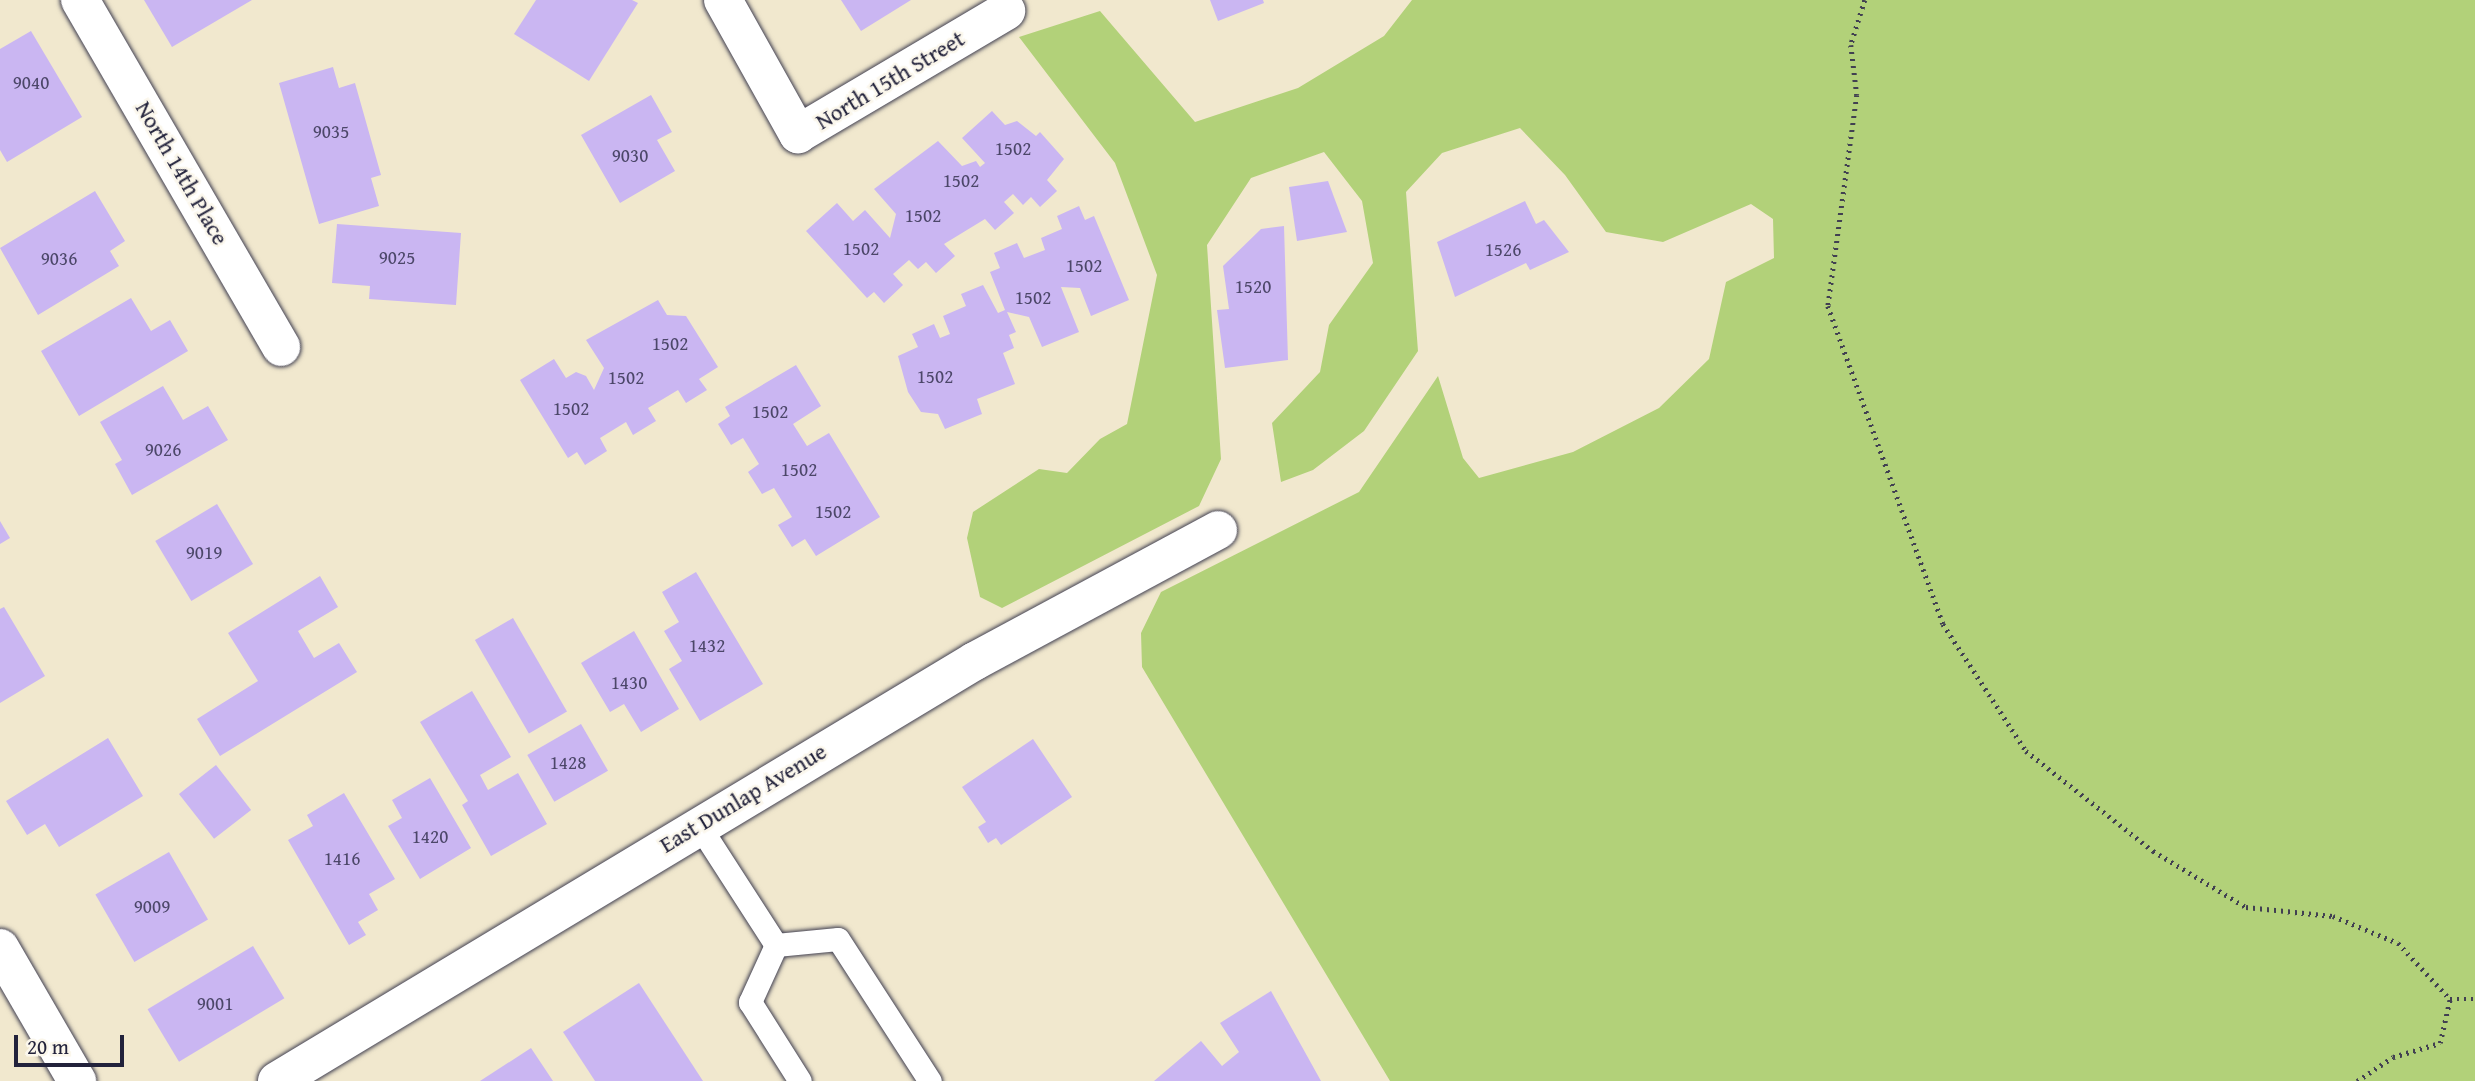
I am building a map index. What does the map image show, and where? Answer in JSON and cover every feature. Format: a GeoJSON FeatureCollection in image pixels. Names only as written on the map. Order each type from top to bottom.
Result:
{"type":"FeatureCollection","features":[{"type":"Feature","properties":{"kind":"street","name":"North 14th Place"},"geometry":{"type":"LineString","coordinates":[[80,0],[281,347]]}},
{"type":"Feature","properties":{"kind":"street","name":"North 15th Street"},"geometry":{"type":"LineString","coordinates":[[723,0],[798,134],[1006,11]]}},
{"type":"Feature","properties":{"kind":"street","name":"East Dunlap Avenue"},"geometry":{"type":"LineString","coordinates":[[277,1081],[698,824],[975,661],[1217,530]]}},
{"type":"Feature","properties":{"kind":"street"},"geometry":{"type":"LineString","coordinates":[[0,948],[77,1081]]}},
{"type":"Feature","properties":{"kind":"lane"},"geometry":{"type":"LineString","coordinates":[[698,824],[776,945]]}},
{"type":"Feature","properties":{"kind":"lane"},"geometry":{"type":"LineString","coordinates":[[776,945],[838,939],[930,1081]]}},
{"type":"Feature","properties":{"kind":"lane"},"geometry":{"type":"LineString","coordinates":[[776,945],[750,1002],[800,1081]]}},
{"type":"Feature","properties":{"kind":"path"},"geometry":{"type":"LineString","coordinates":[[1865,0],[1850,45],[1857,95],[1828,306],[1943,624],[2025,751],[2153,851],[2246,907],[2333,916],[2398,943],[2450,999],[2475,999]]}},
{"type":"Feature","properties":{"kind":"path"},"geometry":{"type":"LineString","coordinates":[[2357,1081],[2393,1057],[2440,1043],[2450,999]]}},
{"type":"Feature","properties":{"kind":"green space"},"geometry":{"type":"Polygon","coordinates":[[[1412,0],[2475,0],[2475,1081],[1390,1081],[1142,667],[1141,633],[1161,592],[1359,492],[1438,376],[1463,458],[1479,478],[1573,452],[1659,408],[1709,359],[1726,282],[1774,258],[1773,219],[1751,204],[1663,242],[1606,232],[1565,175],[1520,128],[1442,153],[1406,192],[1418,351],[1364,431],[1313,470],[1281,482],[1272,423],[1320,372],[1329,325],[1373,263],[1362,201],[1324,152],[1251,178],[1207,245],[1221,459],[1199,506],[1002,608],[980,597],[967,538],[973,512],[1039,469],[1067,473],[1100,439],[1127,424],[1157,275],[1115,163],[1019,37],[1100,11],[1195,122],[1298,88],[1384,36],[1412,0]]]}},
{"type":"Feature","properties":{"kind":"building"},"geometry":{"type":"Polygon","coordinates":[[[144,0],[252,0],[172,47],[144,0]]]}},
{"type":"Feature","properties":{"kind":"building"},"geometry":{"type":"Polygon","coordinates":[[[536,0],[632,0],[638,3],[589,81],[514,34],[536,0]]]}},
{"type":"Feature","properties":{"kind":"building"},"geometry":{"type":"Polygon","coordinates":[[[841,0],[911,0],[861,31],[841,0]]]}},
{"type":"Feature","properties":{"kind":"building"},"geometry":{"type":"Polygon","coordinates":[[[1210,0],[1263,0],[1264,3],[1218,21],[1210,0]]]}},
{"type":"Feature","properties":{"kind":"building"},"geometry":{"type":"Polygon","coordinates":[[[31,31],[82,117],[7,162],[0,150],[0,49],[31,31]]]}},
{"type":"Feature","properties":{"kind":"building"},"geometry":{"type":"Polygon","coordinates":[[[333,67],[339,88],[355,83],[381,175],[371,178],[379,206],[319,224],[279,83],[333,67]]]}},
{"type":"Feature","properties":{"kind":"building"},"geometry":{"type":"Polygon","coordinates":[[[651,95],[672,132],[657,140],[675,171],[620,203],[581,135],[651,95]]]}},
{"type":"Feature","properties":{"kind":"building"},"geometry":{"type":"Polygon","coordinates":[[[992,111],[1005,125],[1017,121],[1036,136],[1040,132],[1064,159],[1047,180],[1057,191],[1040,207],[1031,197],[1023,205],[1013,194],[1004,202],[1014,213],[995,230],[985,219],[944,244],[955,256],[936,273],[926,262],[918,269],[909,260],[893,274],[903,285],[884,303],[874,292],[867,298],[806,231],[837,203],[853,221],[865,210],[890,238],[896,214],[874,189],[938,141],[962,166],[976,161],[980,167],[985,163],[962,138],[992,111]]]}},
{"type":"Feature","properties":{"kind":"building"},"geometry":{"type":"Polygon","coordinates":[[[1328,181],[1347,232],[1297,241],[1289,187],[1328,181]]]}},
{"type":"Feature","properties":{"kind":"building"},"geometry":{"type":"Polygon","coordinates":[[[95,191],[125,241],[110,251],[119,266],[38,315],[0,248],[95,191]]]}},
{"type":"Feature","properties":{"kind":"building"},"geometry":{"type":"Polygon","coordinates":[[[1525,201],[1536,224],[1544,220],[1569,252],[1530,270],[1526,263],[1455,297],[1437,242],[1525,201]]]}},
{"type":"Feature","properties":{"kind":"building"},"geometry":{"type":"Polygon","coordinates":[[[1079,206],[1085,220],[1094,216],[1129,300],[1091,316],[1080,288],[1061,287],[1079,332],[1042,347],[1029,317],[1007,312],[1016,332],[1009,335],[1014,348],[1003,353],[1015,384],[977,399],[982,414],[945,429],[938,414],[921,412],[908,392],[898,356],[918,347],[912,334],[934,324],[940,338],[950,334],[943,316],[966,306],[961,294],[983,285],[998,313],[1005,310],[990,272],[1000,268],[994,253],[1017,243],[1024,258],[1045,250],[1041,238],[1062,229],[1057,216],[1079,206]]]}},
{"type":"Feature","properties":{"kind":"building"},"geometry":{"type":"Polygon","coordinates":[[[337,224],[461,233],[456,305],[369,299],[370,286],[332,283],[337,224]]]}},
{"type":"Feature","properties":{"kind":"building"},"geometry":{"type":"Polygon","coordinates":[[[1284,226],[1288,360],[1225,368],[1217,310],[1229,309],[1223,266],[1261,229],[1284,226]]]}},
{"type":"Feature","properties":{"kind":"building"},"geometry":{"type":"Polygon","coordinates":[[[131,298],[151,331],[170,320],[188,351],[79,416],[41,351],[131,298]]]}},
{"type":"Feature","properties":{"kind":"building"},"geometry":{"type":"Polygon","coordinates":[[[658,300],[667,315],[686,316],[718,367],[699,379],[707,390],[686,403],[678,390],[648,408],[656,421],[633,435],[626,422],[600,438],[607,451],[585,465],[577,452],[568,458],[520,380],[554,359],[566,378],[576,372],[586,376],[594,390],[604,368],[586,340],[658,300]]]}},
{"type":"Feature","properties":{"kind":"building"},"geometry":{"type":"Polygon","coordinates":[[[796,365],[821,406],[793,424],[807,446],[829,433],[880,517],[816,556],[805,539],[792,547],[778,525],[792,517],[774,488],[762,494],[748,472],[759,464],[743,438],[731,445],[718,424],[730,416],[725,407],[796,365]]]}},
{"type":"Feature","properties":{"kind":"building"},"geometry":{"type":"Polygon","coordinates":[[[163,386],[183,420],[208,406],[228,440],[132,495],[115,464],[122,460],[100,422],[163,386]]]}},
{"type":"Feature","properties":{"kind":"building"},"geometry":{"type":"Polygon","coordinates":[[[217,504],[253,564],[191,601],[155,541],[217,504]]]}},
{"type":"Feature","properties":{"kind":"building"},"geometry":{"type":"Polygon","coordinates":[[[0,521],[10,538],[0,544],[0,521]]]}},
{"type":"Feature","properties":{"kind":"building"},"geometry":{"type":"Polygon","coordinates":[[[696,572],[763,684],[700,721],[669,669],[682,661],[664,631],[679,622],[662,592],[696,572]]]}},
{"type":"Feature","properties":{"kind":"building"},"geometry":{"type":"Polygon","coordinates":[[[320,576],[338,607],[298,631],[314,658],[339,643],[357,672],[220,756],[197,719],[258,681],[228,633],[320,576]]]}},
{"type":"Feature","properties":{"kind":"building"},"geometry":{"type":"Polygon","coordinates":[[[4,607],[45,676],[0,703],[0,609],[4,607]]]}},
{"type":"Feature","properties":{"kind":"building"},"geometry":{"type":"Polygon","coordinates":[[[513,618],[567,712],[529,734],[475,640],[513,618]]]}},
{"type":"Feature","properties":{"kind":"building"},"geometry":{"type":"Polygon","coordinates":[[[634,631],[679,709],[641,732],[624,704],[610,712],[581,663],[634,631]]]}},
{"type":"Feature","properties":{"kind":"building"},"geometry":{"type":"Polygon","coordinates":[[[472,691],[511,757],[480,775],[488,790],[518,773],[547,824],[491,856],[462,805],[468,801],[420,722],[472,691]]]}},
{"type":"Feature","properties":{"kind":"building"},"geometry":{"type":"Polygon","coordinates":[[[581,724],[608,771],[554,802],[527,755],[581,724]]]}},
{"type":"Feature","properties":{"kind":"building"},"geometry":{"type":"Polygon","coordinates":[[[108,738],[143,796],[59,847],[45,824],[27,835],[6,801],[108,738]]]}},
{"type":"Feature","properties":{"kind":"building"},"geometry":{"type":"Polygon","coordinates":[[[1033,739],[1072,797],[1001,845],[996,838],[988,843],[978,827],[986,822],[962,787],[1033,739]]]}},
{"type":"Feature","properties":{"kind":"building"},"geometry":{"type":"Polygon","coordinates":[[[216,765],[251,810],[214,839],[179,794],[216,765]]]}},
{"type":"Feature","properties":{"kind":"building"},"geometry":{"type":"Polygon","coordinates":[[[430,778],[471,848],[420,879],[388,826],[402,818],[392,800],[430,778]]]}},
{"type":"Feature","properties":{"kind":"building"},"geometry":{"type":"Polygon","coordinates":[[[344,793],[395,879],[369,894],[378,910],[358,922],[366,935],[349,945],[288,840],[313,826],[307,815],[344,793]]]}},
{"type":"Feature","properties":{"kind":"building"},"geometry":{"type":"Polygon","coordinates":[[[169,852],[208,920],[134,962],[95,894],[169,852]]]}},
{"type":"Feature","properties":{"kind":"building"},"geometry":{"type":"Polygon","coordinates":[[[253,946],[284,998],[179,1062],[148,1009],[253,946]]]}},
{"type":"Feature","properties":{"kind":"building"},"geometry":{"type":"Polygon","coordinates":[[[639,983],[703,1081],[595,1081],[563,1032],[639,983]]]}},
{"type":"Feature","properties":{"kind":"building"},"geometry":{"type":"Polygon","coordinates":[[[1271,991],[1321,1081],[1154,1081],[1201,1041],[1222,1066],[1239,1052],[1220,1023],[1271,991]]]}},
{"type":"Feature","properties":{"kind":"building"},"geometry":{"type":"Polygon","coordinates":[[[531,1048],[553,1081],[480,1081],[531,1048]]]}}]}
